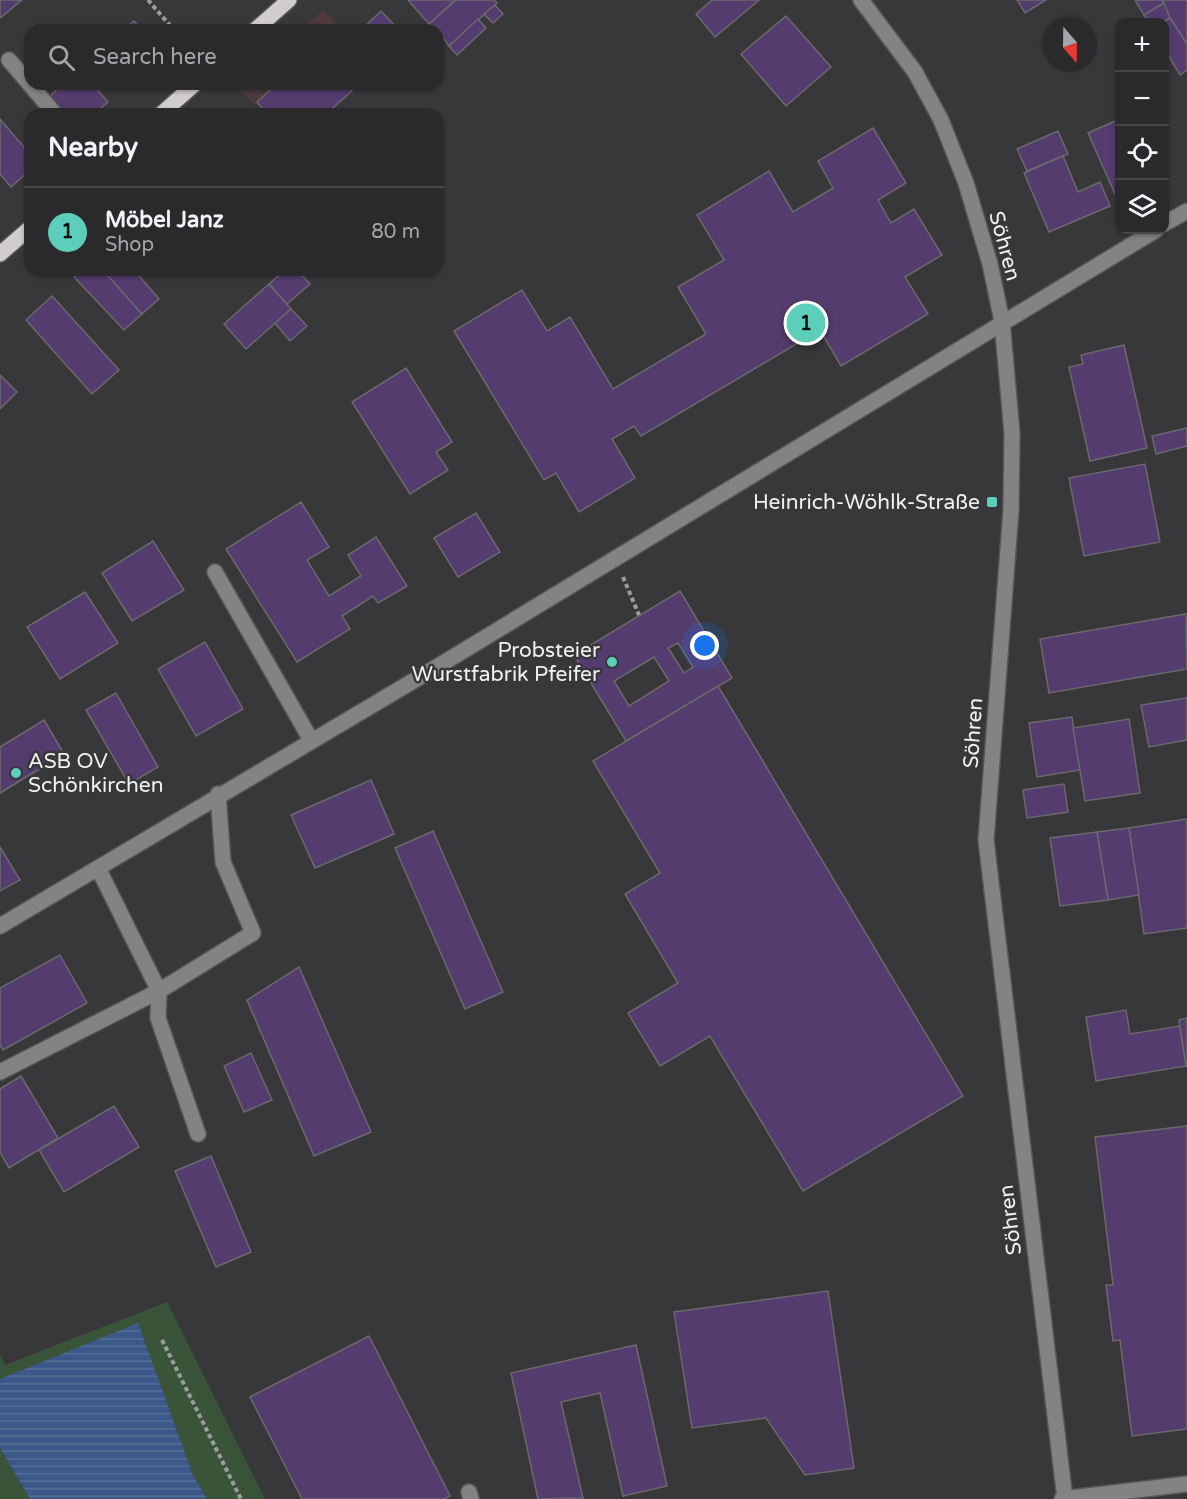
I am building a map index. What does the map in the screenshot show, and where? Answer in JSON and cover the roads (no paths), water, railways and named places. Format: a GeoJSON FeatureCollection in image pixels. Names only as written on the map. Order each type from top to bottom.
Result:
{"type":"FeatureCollection","features":[{"type":"Feature","properties":{"kind":"main road"},"geometry":{"type":"LineString","coordinates":[[262,24],[289,0]]}},
{"type":"Feature","properties":{"kind":"main road"},"geometry":{"type":"LineString","coordinates":[[167,108],[188,90]]}},
{"type":"Feature","properties":{"kind":"main road"},"geometry":{"type":"LineString","coordinates":[[0,254],[24,233]]}},
{"type":"Feature","properties":{"kind":"street","name":"Söhren"},"geometry":{"type":"LineString","coordinates":[[867,2],[915,72],[941,120],[969,193],[990,264],[1002,321],[1012,433],[1011,510],[986,840],[1064,1499]]}},
{"type":"Feature","properties":{"kind":"street"},"geometry":{"type":"LineString","coordinates":[[9,60],[24,78]]}},
{"type":"Feature","properties":{"kind":"street"},"geometry":{"type":"LineString","coordinates":[[35,90],[50,108]]}},
{"type":"Feature","properties":{"kind":"street"},"geometry":{"type":"LineString","coordinates":[[1169,221],[1187,211]]}},
{"type":"Feature","properties":{"kind":"street"},"geometry":{"type":"LineString","coordinates":[[0,926],[613,559],[1002,321],[1149,234]]}},
{"type":"Feature","properties":{"kind":"street"},"geometry":{"type":"LineString","coordinates":[[216,572],[311,740]]}},
{"type":"Feature","properties":{"kind":"street"},"geometry":{"type":"LineString","coordinates":[[0,1072],[159,991],[253,933],[223,862],[218,795]]}},
{"type":"Feature","properties":{"kind":"street"},"geometry":{"type":"LineString","coordinates":[[98,868],[159,991],[158,1018],[198,1134]]}},
{"type":"Feature","properties":{"kind":"street"},"geometry":{"type":"LineString","coordinates":[[1064,1499],[1187,1484]]}},
{"type":"Feature","properties":{"kind":"water"},"geometry":{"type":"Polygon","coordinates":[[[138,1323],[193,1475],[207,1499],[30,1499],[0,1448],[0,1379],[138,1323]]]}},
{"type":"Feature","properties":{"kind":"place","name":"Möbel Janz"},"geometry":{"type":"Point","coordinates":[806,323]}},
{"type":"Feature","properties":{"kind":"place","name":"Heinrich-Wöhlk-Straße"},"geometry":{"type":"Point","coordinates":[992,502]}},
{"type":"Feature","properties":{"kind":"place","name":"Probsteier Wurstfabrik Pfeifer"},"geometry":{"type":"Point","coordinates":[612,662]}},
{"type":"Feature","properties":{"kind":"place","name":"ASB OV Schönkirchen"},"geometry":{"type":"Point","coordinates":[16,773]}}]}
